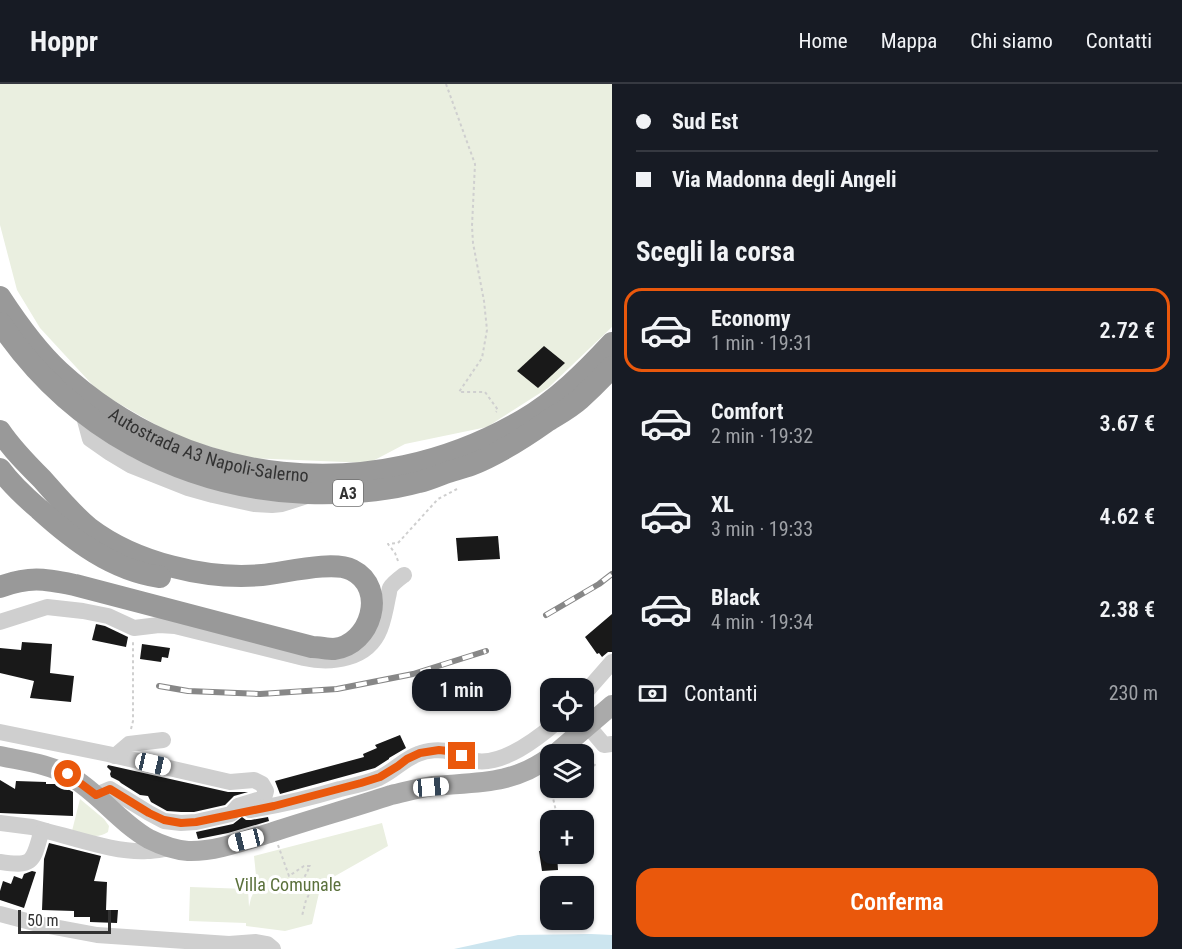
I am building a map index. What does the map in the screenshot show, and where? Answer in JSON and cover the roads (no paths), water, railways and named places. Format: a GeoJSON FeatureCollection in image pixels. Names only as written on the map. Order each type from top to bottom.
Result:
{"type":"FeatureCollection","features":[{"type":"Feature","properties":{"kind":"highway","name":"Autostrada A3 Napoli-Salerno"},"geometry":{"type":"LineString","coordinates":[[0,297],[37,348],[58,370],[78,401],[114,414],[176,446],[227,464],[253,470],[290,474],[367,473],[416,464],[486,439],[523,420],[563,391],[612,344]]}},
{"type":"Feature","properties":{"kind":"highway","name":"Autostrada A3 Napoli-Salerno"},"geometry":{"type":"LineString","coordinates":[[0,323],[35,369],[78,401],[129,444],[202,475],[255,488],[283,492],[352,493],[394,488],[421,482],[471,465],[519,441],[579,400],[612,367]]}},
{"type":"Feature","properties":{"kind":"highway"},"geometry":{"type":"LineString","coordinates":[[0,431],[9,444],[71,512],[114,544],[164,564],[205,574],[260,575],[323,567],[352,570],[366,582],[371,591],[372,604],[371,616],[366,628],[346,645],[334,649],[312,647],[45,579],[28,580],[0,587]]}},
{"type":"Feature","properties":{"kind":"highway"},"geometry":{"type":"LineString","coordinates":[[0,469],[18,491],[74,539],[103,557],[127,568],[154,576],[218,583],[232,583],[260,575]]}},
{"type":"Feature","properties":{"kind":"main road"},"geometry":{"type":"LineString","coordinates":[[567,744],[599,717]]}},
{"type":"Feature","properties":{"kind":"main road"},"geometry":{"type":"LineString","coordinates":[[0,756],[43,765],[68,774],[149,839],[171,848],[190,851],[246,840],[412,790],[491,782],[532,769],[540,764]]}},
{"type":"Feature","properties":{"kind":"street"},"geometry":{"type":"LineString","coordinates":[[0,622],[47,607],[83,611],[108,616],[134,628],[175,626],[304,658],[334,661],[349,658],[361,652],[376,637],[384,617],[390,587],[404,575]]}},
{"type":"Feature","properties":{"kind":"street"},"geometry":{"type":"LineString","coordinates":[[594,683],[612,662]]}},
{"type":"Feature","properties":{"kind":"street"},"geometry":{"type":"LineString","coordinates":[[599,717],[604,745],[612,744]]}},
{"type":"Feature","properties":{"kind":"street"},"geometry":{"type":"LineString","coordinates":[[0,732],[230,782],[254,780],[262,784],[266,791],[264,798],[238,806],[231,814]]}},
{"type":"Feature","properties":{"kind":"street"},"geometry":{"type":"LineString","coordinates":[[96,795],[110,789],[164,820],[181,823],[196,822],[283,804],[361,783],[380,777],[420,753],[448,751],[475,761],[492,761],[507,755],[546,732]]}},
{"type":"Feature","properties":{"kind":"street"},"geometry":{"type":"LineString","coordinates":[[115,756],[129,744],[163,740]]}},
{"type":"Feature","properties":{"kind":"street"},"geometry":{"type":"LineString","coordinates":[[0,823],[32,827],[126,850],[147,851],[171,848]]}},
{"type":"Feature","properties":{"kind":"street"},"geometry":{"type":"LineString","coordinates":[[105,846],[119,837],[129,824]]}},
{"type":"Feature","properties":{"kind":"street"},"geometry":{"type":"LineString","coordinates":[[0,862],[22,864],[33,859],[41,833],[46,831]]}},
{"type":"Feature","properties":{"kind":"street"},"geometry":{"type":"LineString","coordinates":[[0,914],[97,935],[229,944],[256,942],[267,944],[273,949]]}},
{"type":"Feature","properties":{"kind":"water"},"geometry":{"type":"Polygon","coordinates":[[[518,935],[612,935],[612,949],[454,949],[518,935]]]}},
{"type":"Feature","properties":{"kind":"railway"},"geometry":{"type":"LineString","coordinates":[[546,615],[612,574]]}},
{"type":"Feature","properties":{"kind":"railway"},"geometry":{"type":"LineString","coordinates":[[159,686],[188,691],[260,694],[337,689],[413,674],[486,651]]}},
{"type":"Feature","properties":{"kind":"park label","name":"Villa Comunale"},"geometry":{"type":"Point","coordinates":[288,884]}}]}
